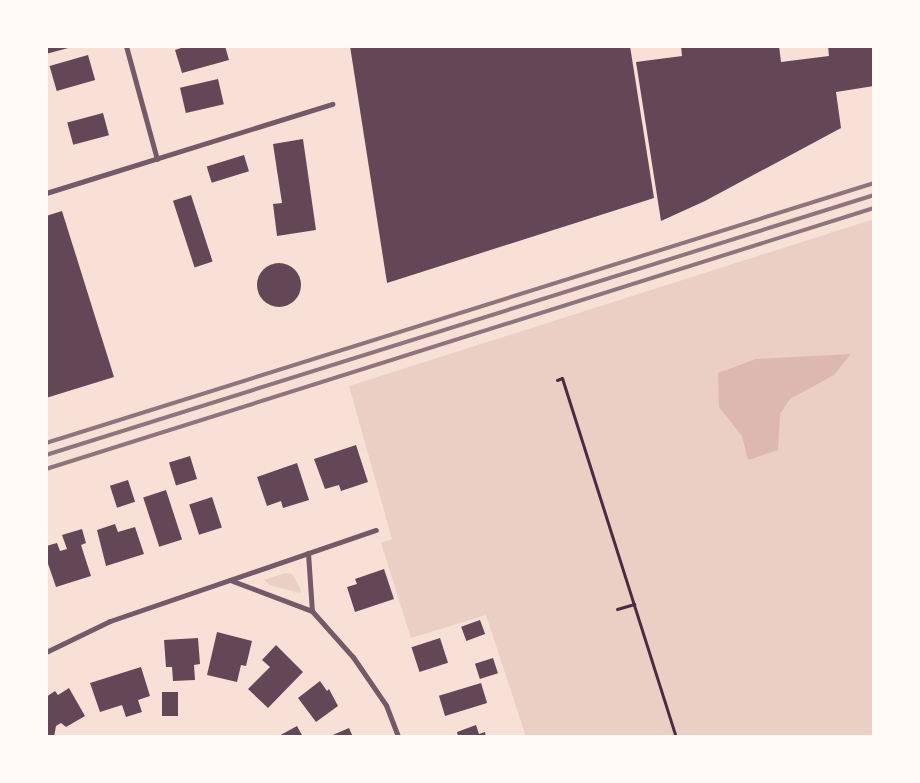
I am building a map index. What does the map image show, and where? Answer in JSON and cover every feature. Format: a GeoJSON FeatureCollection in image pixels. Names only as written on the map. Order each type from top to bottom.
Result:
{"type":"FeatureCollection","features":[{"type":"Feature","properties":{"kind":"street"},"geometry":{"type":"LineString","coordinates":[[126,46],[157,159]]}},
{"type":"Feature","properties":{"kind":"street"},"geometry":{"type":"LineString","coordinates":[[46,193],[332,104]]}},
{"type":"Feature","properties":{"kind":"street"},"geometry":{"type":"LineString","coordinates":[[46,652],[110,621],[376,530]]}},
{"type":"Feature","properties":{"kind":"street"},"geometry":{"type":"LineString","coordinates":[[308,553],[312,611]]}},
{"type":"Feature","properties":{"kind":"street"},"geometry":{"type":"LineString","coordinates":[[230,580],[312,611],[353,657],[381,697],[398,737]]}},
{"type":"Feature","properties":{"kind":"path"},"geometry":{"type":"LineString","coordinates":[[557,380],[562,378],[676,737]]}},
{"type":"Feature","properties":{"kind":"path"},"geometry":{"type":"LineString","coordinates":[[616,609],[634,604]]}},
{"type":"Feature","properties":{"kind":"shaded area"},"geometry":{"type":"Polygon","coordinates":[[[874,219],[874,737],[526,737],[486,615],[411,638],[381,543],[392,539],[349,386],[874,219]]]}},
{"type":"Feature","properties":{"kind":"shaded area"},"geometry":{"type":"Polygon","coordinates":[[[851,354],[834,375],[790,399],[780,414],[778,450],[748,460],[742,436],[719,407],[718,373],[756,359],[851,354]]]}},
{"type":"Feature","properties":{"kind":"shaded area"},"geometry":{"type":"Polygon","coordinates":[[[285,573],[292,574],[301,590],[300,593],[269,585],[264,580],[285,573]]]}},
{"type":"Feature","properties":{"kind":"building"},"geometry":{"type":"Polygon","coordinates":[[[46,46],[72,46],[72,47],[46,54],[46,46]]]}},
{"type":"Feature","properties":{"kind":"building"},"geometry":{"type":"Polygon","coordinates":[[[187,46],[225,46],[229,60],[182,73],[175,50],[187,46]]]}},
{"type":"Feature","properties":{"kind":"building"},"geometry":{"type":"Polygon","coordinates":[[[350,46],[630,46],[654,198],[387,283],[350,46]]]}},
{"type":"Feature","properties":{"kind":"building"},"geometry":{"type":"Polygon","coordinates":[[[681,46],[779,46],[781,62],[829,56],[828,46],[874,46],[874,86],[836,92],[841,128],[705,201],[661,221],[636,62],[682,56],[681,46]]]}},
{"type":"Feature","properties":{"kind":"building"},"geometry":{"type":"Polygon","coordinates":[[[88,55],[95,80],[57,91],[50,66],[88,55]]]}},
{"type":"Feature","properties":{"kind":"building"},"geometry":{"type":"Polygon","coordinates":[[[218,79],[224,104],[186,113],[180,88],[218,79]]]}},
{"type":"Feature","properties":{"kind":"building"},"geometry":{"type":"Polygon","coordinates":[[[103,113],[109,135],[73,145],[67,123],[103,113]]]}},
{"type":"Feature","properties":{"kind":"building"},"geometry":{"type":"Polygon","coordinates":[[[303,139],[316,230],[277,236],[273,204],[282,203],[273,144],[303,139]]]}},
{"type":"Feature","properties":{"kind":"building"},"geometry":{"type":"Polygon","coordinates":[[[244,155],[249,171],[212,183],[207,166],[244,155]]]}},
{"type":"Feature","properties":{"kind":"building"},"geometry":{"type":"Polygon","coordinates":[[[191,195],[213,262],[195,267],[173,201],[191,195]]]}},
{"type":"Feature","properties":{"kind":"building"},"geometry":{"type":"Polygon","coordinates":[[[62,211],[114,377],[46,398],[46,216],[62,211]]]}},
{"type":"Feature","properties":{"kind":"building"},"geometry":{"type":"Polygon","coordinates":[[[279,263],[291,267],[297,273],[301,285],[297,297],[291,303],[279,307],[267,303],[261,297],[257,285],[261,273],[267,267],[279,263]]]}},
{"type":"Feature","properties":{"kind":"building"},"geometry":{"type":"Polygon","coordinates":[[[356,445],[368,482],[341,491],[339,485],[325,489],[314,459],[356,445]]]}},
{"type":"Feature","properties":{"kind":"building"},"geometry":{"type":"Polygon","coordinates":[[[190,456],[197,479],[176,485],[169,462],[190,456]]]}},
{"type":"Feature","properties":{"kind":"building"},"geometry":{"type":"Polygon","coordinates":[[[297,463],[309,500],[283,508],[281,501],[267,506],[257,477],[297,463]]]}},
{"type":"Feature","properties":{"kind":"building"},"geometry":{"type":"Polygon","coordinates":[[[128,480],[135,502],[117,508],[110,486],[128,480]]]}},
{"type":"Feature","properties":{"kind":"building"},"geometry":{"type":"Polygon","coordinates":[[[166,490],[182,539],[159,547],[143,497],[166,490]]]}},
{"type":"Feature","properties":{"kind":"building"},"geometry":{"type":"Polygon","coordinates":[[[212,497],[222,527],[199,535],[189,504],[212,497]]]}},
{"type":"Feature","properties":{"kind":"building"},"geometry":{"type":"Polygon","coordinates":[[[115,524],[118,532],[135,527],[144,554],[106,566],[97,530],[115,524]]]}},
{"type":"Feature","properties":{"kind":"building"},"geometry":{"type":"Polygon","coordinates":[[[82,529],[86,543],[81,545],[91,576],[56,587],[46,558],[46,546],[57,543],[60,551],[67,549],[62,535],[82,529]]]}},
{"type":"Feature","properties":{"kind":"building"},"geometry":{"type":"Polygon","coordinates":[[[384,569],[394,599],[355,612],[347,587],[357,584],[355,579],[384,569]]]}},
{"type":"Feature","properties":{"kind":"building"},"geometry":{"type":"Polygon","coordinates":[[[480,620],[485,634],[466,641],[461,627],[480,620]]]}},
{"type":"Feature","properties":{"kind":"building"},"geometry":{"type":"Polygon","coordinates":[[[217,632],[252,641],[246,666],[241,665],[237,682],[207,675],[217,632]]]}},
{"type":"Feature","properties":{"kind":"building"},"geometry":{"type":"Polygon","coordinates":[[[198,638],[200,664],[194,665],[195,680],[173,681],[172,667],[166,667],[164,640],[198,638]]]}},
{"type":"Feature","properties":{"kind":"building"},"geometry":{"type":"Polygon","coordinates":[[[440,638],[448,663],[420,672],[411,647],[440,638]]]}},
{"type":"Feature","properties":{"kind":"building"},"geometry":{"type":"Polygon","coordinates":[[[276,645],[303,672],[268,708],[248,689],[270,667],[262,660],[276,645]]]}},
{"type":"Feature","properties":{"kind":"building"},"geometry":{"type":"Polygon","coordinates":[[[493,658],[498,673],[480,679],[475,664],[493,658]]]}},
{"type":"Feature","properties":{"kind":"building"},"geometry":{"type":"Polygon","coordinates":[[[141,667],[150,696],[138,700],[142,712],[126,717],[122,705],[100,712],[90,683],[141,667]]]}},
{"type":"Feature","properties":{"kind":"building"},"geometry":{"type":"Polygon","coordinates":[[[320,681],[327,691],[329,689],[338,706],[316,722],[298,698],[320,681]]]}},
{"type":"Feature","properties":{"kind":"building"},"geometry":{"type":"Polygon","coordinates":[[[481,683],[487,703],[445,716],[439,696],[481,683]]]}},
{"type":"Feature","properties":{"kind":"building"},"geometry":{"type":"Polygon","coordinates":[[[69,688],[85,716],[66,727],[61,723],[56,726],[54,737],[46,737],[46,697],[55,691],[58,695],[69,688]]]}},
{"type":"Feature","properties":{"kind":"building"},"geometry":{"type":"Polygon","coordinates":[[[162,692],[178,692],[178,716],[162,716],[162,692]]]}},
{"type":"Feature","properties":{"kind":"building"},"geometry":{"type":"Polygon","coordinates":[[[476,725],[479,734],[485,732],[486,737],[458,737],[457,732],[476,725]]]}},
{"type":"Feature","properties":{"kind":"building"},"geometry":{"type":"Polygon","coordinates":[[[297,726],[303,737],[277,737],[297,726]]]}},
{"type":"Feature","properties":{"kind":"building"},"geometry":{"type":"Polygon","coordinates":[[[349,728],[353,737],[328,737],[349,728]]]}},
{"type":"Feature","properties":{"kind":"railway"},"geometry":{"type":"LineString","coordinates":[[46,443],[874,183]]}},
{"type":"Feature","properties":{"kind":"railway"},"geometry":{"type":"LineString","coordinates":[[46,455],[874,195]]}},
{"type":"Feature","properties":{"kind":"railway"},"geometry":{"type":"LineString","coordinates":[[46,469],[874,208]]}}]}
